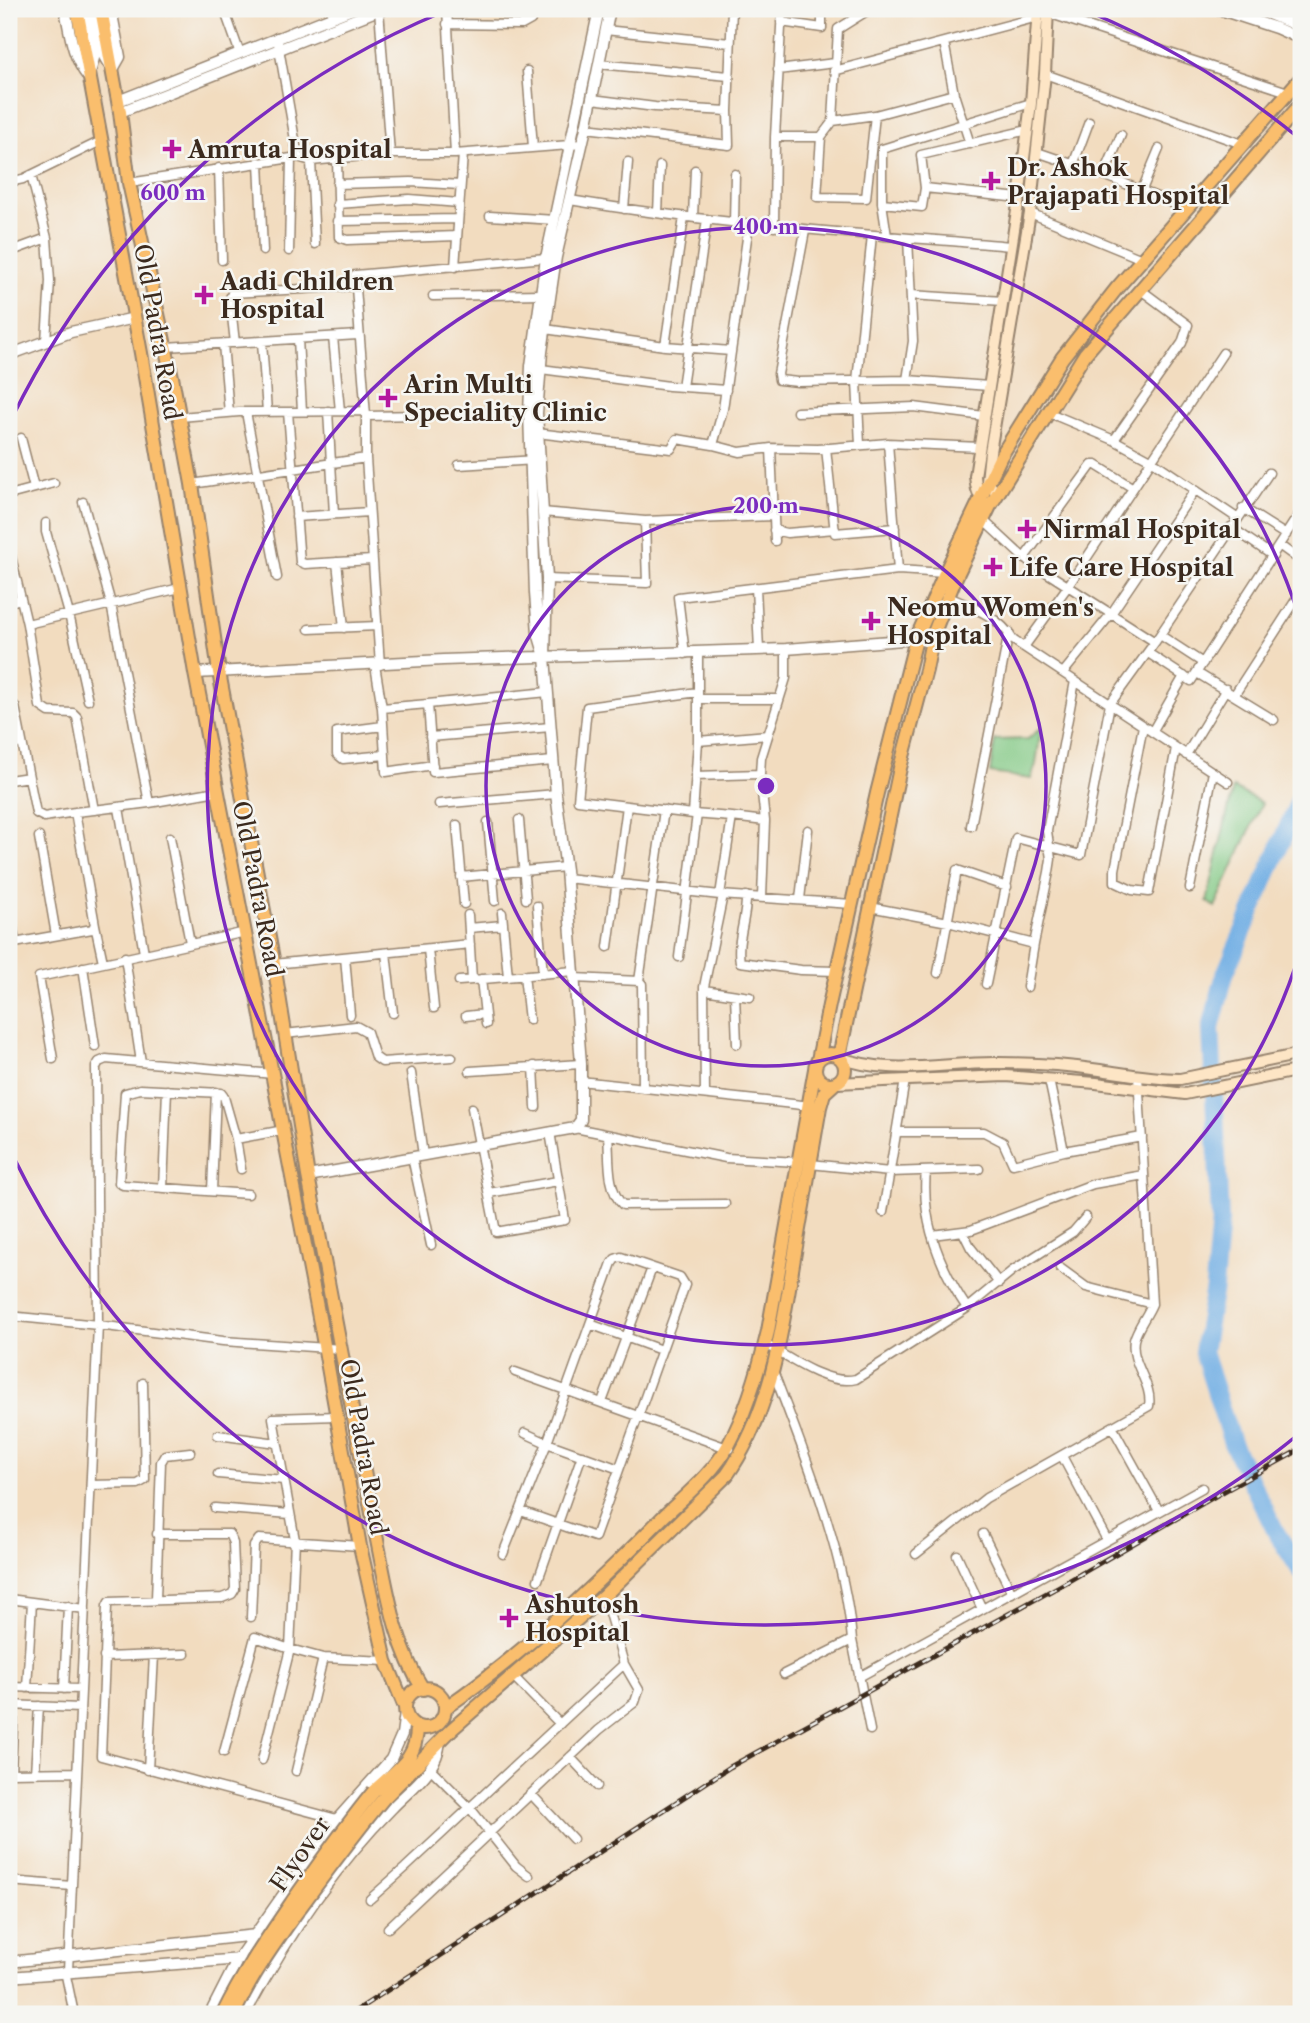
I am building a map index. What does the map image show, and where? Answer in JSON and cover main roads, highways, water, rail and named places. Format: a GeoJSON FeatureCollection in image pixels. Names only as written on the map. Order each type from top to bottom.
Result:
{"type":"FeatureCollection","features":[{"type":"Feature","properties":{"kind":"main road","name":"Old Padra Road"},"geometry":{"type":"LineString","coordinates":[[77,9],[135,318],[195,673],[284,1130],[360,1546],[386,1661],[405,1709]]}},
{"type":"Feature","properties":{"kind":"main road","name":"Old Padra Road"},"geometry":{"type":"LineString","coordinates":[[101,9],[119,107],[129,183],[166,347],[192,484],[219,672],[274,964],[308,1176],[389,1599],[407,1658],[423,1689]]}},
{"type":"Feature","properties":{"kind":"main road"},"geometry":{"type":"LineString","coordinates":[[992,489],[990,452],[1030,213],[1037,152],[1045,74],[1043,12]]}},
{"type":"Feature","properties":{"kind":"main road"},"geometry":{"type":"LineString","coordinates":[[444,1710],[440,1696],[429,1689],[411,1694],[405,1709],[408,1718],[417,1727],[436,1724],[444,1710],[480,1684],[594,1586],[701,1479],[727,1448],[761,1359],[804,1163],[814,1106],[817,1065],[836,971],[916,639],[983,520],[985,503],[975,476],[1019,198],[1043,12]]}},
{"type":"Feature","properties":{"kind":"main road"},"geometry":{"type":"LineString","coordinates":[[839,1057],[900,768],[945,573],[992,489],[1009,439],[1062,358],[1142,259],[1301,78]]}},
{"type":"Feature","properties":{"kind":"main road"},"geometry":{"type":"LineString","coordinates":[[992,489],[1085,354],[1301,104]]}},
{"type":"Feature","properties":{"kind":"main road"},"geometry":{"type":"LineString","coordinates":[[817,1065],[826,1055],[883,1067],[998,1063],[1097,1069],[1180,1079],[1301,1054]]}},
{"type":"Feature","properties":{"kind":"main road"},"geometry":{"type":"LineString","coordinates":[[814,1106],[824,1093],[842,1078],[845,1070],[839,1057]]}},
{"type":"Feature","properties":{"kind":"main road"},"geometry":{"type":"LineString","coordinates":[[817,1065],[822,1081],[835,1083],[1006,1076],[1185,1094],[1301,1070]]}},
{"type":"Feature","properties":{"kind":"main road","name":"Flyover"},"geometry":{"type":"LineString","coordinates":[[223,2014],[247,1967],[342,1829],[374,1791],[440,1741],[604,1596],[727,1475],[743,1453],[754,1430],[778,1352],[804,1163]]}},
{"type":"Feature","properties":{"kind":"main road"},"geometry":{"type":"LineString","coordinates":[[444,1710],[454,1714],[471,1712]]}},
{"type":"Feature","properties":{"kind":"main road","name":"Flyover"},"geometry":{"type":"LineString","coordinates":[[234,2014],[269,1952],[340,1852],[409,1765],[417,1743],[417,1727]]}},
{"type":"Feature","properties":{"kind":"waterway"},"geometry":{"type":"LineString","coordinates":[[1301,796],[1225,974],[1211,1028],[1220,1220],[1214,1287],[1203,1352],[1232,1443],[1277,1534],[1301,1571]]}},
{"type":"Feature","properties":{"kind":"railway"},"geometry":{"type":"LineString","coordinates":[[351,2014],[730,1767],[1065,1583],[1301,1449]]}},
{"type":"Feature","properties":{"kind":"place","name":"Amruta Hospital"},"geometry":{"type":"Point","coordinates":[172,149]}},
{"type":"Feature","properties":{"kind":"place","name":"Dr. Ashok Prajapati Hospital"},"geometry":{"type":"Point","coordinates":[991,181]}},
{"type":"Feature","properties":{"kind":"place","name":"Aadi Children Hospital"},"geometry":{"type":"Point","coordinates":[204,295]}},
{"type":"Feature","properties":{"kind":"place","name":"Arin Multi Speciality Clinic"},"geometry":{"type":"Point","coordinates":[388,398]}},
{"type":"Feature","properties":{"kind":"place","name":"Nirmal Hospital"},"geometry":{"type":"Point","coordinates":[1027,529]}},
{"type":"Feature","properties":{"kind":"place","name":"Life Care Hospital"},"geometry":{"type":"Point","coordinates":[993,567]}},
{"type":"Feature","properties":{"kind":"place","name":"Neomu Women's Hospital"},"geometry":{"type":"Point","coordinates":[871,621]}},
{"type":"Feature","properties":{"kind":"place","name":"Ashutosh Hospital"},"geometry":{"type":"Point","coordinates":[509,1618]}}]}
